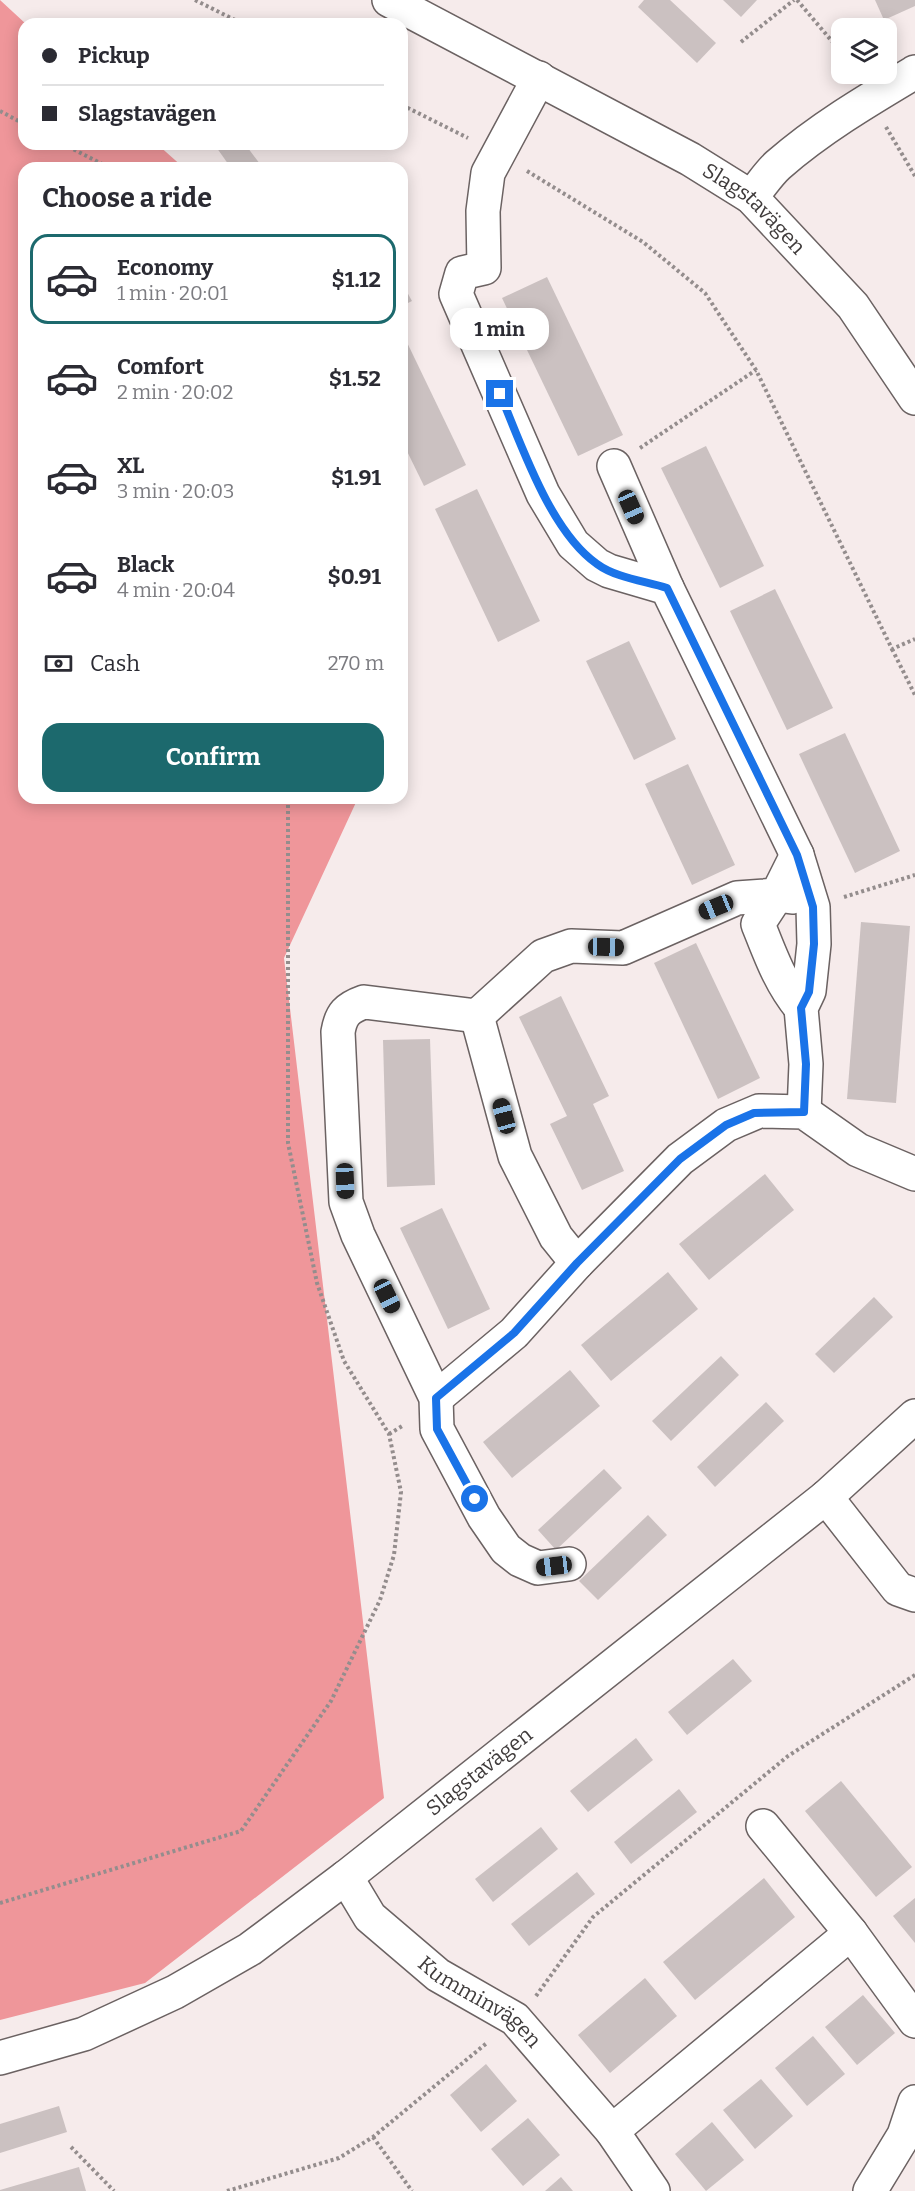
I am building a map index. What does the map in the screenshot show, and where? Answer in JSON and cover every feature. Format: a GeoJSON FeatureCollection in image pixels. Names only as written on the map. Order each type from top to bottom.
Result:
{"type":"FeatureCollection","features":[{"type":"Feature","properties":{"kind":"street","name":"Slagstavägen"},"geometry":{"type":"LineString","coordinates":[[389,0],[690,159],[751,197],[853,306],[915,398]]}},
{"type":"Feature","properties":{"kind":"street"},"geometry":{"type":"LineString","coordinates":[[751,197],[776,166],[872,97],[915,72]]}},
{"type":"Feature","properties":{"kind":"street"},"geometry":{"type":"LineString","coordinates":[[539,78],[488,173],[483,211],[484,268],[462,273],[456,294],[543,494],[573,544],[609,571],[667,588]]}},
{"type":"Feature","properties":{"kind":"street"},"geometry":{"type":"LineString","coordinates":[[614,466],[667,588],[797,855],[813,907],[814,944],[809,992],[801,1008],[806,1064],[804,1112]]}},
{"type":"Feature","properties":{"kind":"street"},"geometry":{"type":"LineString","coordinates":[[797,855],[777,895],[758,924],[774,965],[789,994],[801,1008]]}},
{"type":"Feature","properties":{"kind":"street"},"geometry":{"type":"LineString","coordinates":[[569,1564],[538,1568],[520,1560],[506,1549],[484,1517],[437,1429],[436,1398],[358,1235],[346,1202],[340,1021],[350,1007],[364,1002],[477,1016],[543,956],[571,946],[623,948],[737,898],[777,895],[797,898],[813,907]]}},
{"type":"Feature","properties":{"kind":"street"},"geometry":{"type":"LineString","coordinates":[[477,1016],[515,1156],[556,1237],[577,1263]]}},
{"type":"Feature","properties":{"kind":"street"},"geometry":{"type":"LineString","coordinates":[[436,1398],[514,1333],[577,1263],[680,1159],[726,1125],[759,1112],[804,1112],[858,1150],[915,1173]]}},
{"type":"Feature","properties":{"kind":"street","name":"Slagstavägen"},"geometry":{"type":"LineString","coordinates":[[0,2058],[84,2034],[175,1992],[250,1949],[346,1877],[825,1497],[915,1416]]}},
{"type":"Feature","properties":{"kind":"street"},"geometry":{"type":"LineString","coordinates":[[825,1497],[898,1589],[915,1595]]}},
{"type":"Feature","properties":{"kind":"street"},"geometry":{"type":"LineString","coordinates":[[763,1826],[851,1934],[915,2021]]}},
{"type":"Feature","properties":{"kind":"street","name":"Kumminvägen"},"geometry":{"type":"LineString","coordinates":[[346,1877],[370,1917],[438,1975],[515,2019],[612,2131],[653,2191]]}},
{"type":"Feature","properties":{"kind":"street"},"geometry":{"type":"LineString","coordinates":[[612,2131],[851,1934]]}},
{"type":"Feature","properties":{"kind":"street"},"geometry":{"type":"LineString","coordinates":[[870,2191],[904,2135],[915,2102]]}},
{"type":"Feature","properties":{"kind":"path"},"geometry":{"type":"LineString","coordinates":[[195,0],[231,18]]}},
{"type":"Feature","properties":{"kind":"path"},"geometry":{"type":"LineString","coordinates":[[741,42],[795,0],[831,41]]}},
{"type":"Feature","properties":{"kind":"path"},"geometry":{"type":"LineString","coordinates":[[408,108],[499,154],[643,242],[705,292],[756,370],[915,695]]}},
{"type":"Feature","properties":{"kind":"path"},"geometry":{"type":"LineString","coordinates":[[0,111],[18,121]]}},
{"type":"Feature","properties":{"kind":"path"},"geometry":{"type":"LineString","coordinates":[[75,150],[98,162]]}},
{"type":"Feature","properties":{"kind":"path"},"geometry":{"type":"LineString","coordinates":[[614,466],[756,370]]}},
{"type":"Feature","properties":{"kind":"path"},"geometry":{"type":"LineString","coordinates":[[892,649],[915,639]]}},
{"type":"Feature","properties":{"kind":"path"},"geometry":{"type":"LineString","coordinates":[[0,1903],[241,1831],[331,1701],[380,1600],[394,1555],[401,1492],[389,1434],[344,1361],[340,1350],[317,1283],[288,1143],[288,804]]}},
{"type":"Feature","properties":{"kind":"path"},"geometry":{"type":"LineString","coordinates":[[813,907],[915,875]]}},
{"type":"Feature","properties":{"kind":"path"},"geometry":{"type":"LineString","coordinates":[[227,2191],[339,2158],[373,2138],[515,2019],[544,1986],[593,1917],[788,1756],[915,1675]]}},
{"type":"Feature","properties":{"kind":"path"},"geometry":{"type":"LineString","coordinates":[[373,2138],[412,2191]]}},
{"type":"Feature","properties":{"kind":"path"},"geometry":{"type":"LineString","coordinates":[[71,2147],[114,2191]]}},
{"type":"Feature","properties":{"kind":"shaded area"},"geometry":{"type":"Polygon","coordinates":[[[0,0],[20,18],[18,150],[164,150],[177,162],[18,162],[18,804],[355,804],[284,958],[384,1798],[145,1983],[0,2020],[0,0]]]}},
{"type":"Feature","properties":{"kind":"building"},"geometry":{"type":"Polygon","coordinates":[[[644,0],[670,0],[716,43],[697,63],[638,7],[644,0]]]}},
{"type":"Feature","properties":{"kind":"building"},"geometry":{"type":"Polygon","coordinates":[[[723,0],[757,0],[741,17],[723,0]]]}},
{"type":"Feature","properties":{"kind":"building"},"geometry":{"type":"Polygon","coordinates":[[[875,0],[915,0],[915,6],[888,18],[883,18],[875,0]]]}},
{"type":"Feature","properties":{"kind":"building"},"geometry":{"type":"Polygon","coordinates":[[[218,150],[250,150],[258,162],[227,162],[218,150]]]}},
{"type":"Feature","properties":{"kind":"building"},"geometry":{"type":"Polygon","coordinates":[[[547,277],[623,435],[578,456],[502,298],[547,277]]]}},
{"type":"Feature","properties":{"kind":"building"},"geometry":{"type":"Polygon","coordinates":[[[408,344],[466,465],[424,486],[408,453],[408,344]]]}},
{"type":"Feature","properties":{"kind":"building"},"geometry":{"type":"Polygon","coordinates":[[[706,446],[764,566],[720,588],[661,468],[706,446]]]}},
{"type":"Feature","properties":{"kind":"building"},"geometry":{"type":"Polygon","coordinates":[[[477,489],[540,621],[498,642],[435,509],[477,489]]]}},
{"type":"Feature","properties":{"kind":"building"},"geometry":{"type":"Polygon","coordinates":[[[775,589],[833,708],[787,730],[730,611],[775,589]]]}},
{"type":"Feature","properties":{"kind":"building"},"geometry":{"type":"Polygon","coordinates":[[[629,641],[676,739],[634,760],[586,661],[629,641]]]}},
{"type":"Feature","properties":{"kind":"building"},"geometry":{"type":"Polygon","coordinates":[[[845,733],[900,851],[855,873],[799,754],[845,733]]]}},
{"type":"Feature","properties":{"kind":"building"},"geometry":{"type":"Polygon","coordinates":[[[688,764],[735,865],[692,885],[645,784],[688,764]]]}},
{"type":"Feature","properties":{"kind":"building"},"geometry":{"type":"Polygon","coordinates":[[[861,922],[910,926],[896,1103],[847,1099],[861,922]]]}},
{"type":"Feature","properties":{"kind":"building"},"geometry":{"type":"Polygon","coordinates":[[[696,943],[760,1078],[718,1099],[654,963],[696,943]]]}},
{"type":"Feature","properties":{"kind":"building"},"geometry":{"type":"Polygon","coordinates":[[[561,996],[609,1096],[593,1104],[624,1171],[582,1190],[550,1124],[567,1116],[519,1017],[561,996]]]}},
{"type":"Feature","properties":{"kind":"building"},"geometry":{"type":"Polygon","coordinates":[[[430,1039],[435,1185],[387,1187],[383,1040],[430,1039]]]}},
{"type":"Feature","properties":{"kind":"building"},"geometry":{"type":"Polygon","coordinates":[[[765,1174],[794,1210],[709,1280],[679,1244],[765,1174]]]}},
{"type":"Feature","properties":{"kind":"building"},"geometry":{"type":"Polygon","coordinates":[[[442,1208],[490,1309],[448,1329],[400,1228],[442,1208]]]}},
{"type":"Feature","properties":{"kind":"building"},"geometry":{"type":"Polygon","coordinates":[[[668,1272],[698,1309],[611,1381],[581,1345],[668,1272]]]}},
{"type":"Feature","properties":{"kind":"building"},"geometry":{"type":"Polygon","coordinates":[[[874,1297],[893,1317],[834,1373],[815,1354],[874,1297]]]}},
{"type":"Feature","properties":{"kind":"building"},"geometry":{"type":"Polygon","coordinates":[[[721,1356],[739,1375],[671,1441],[652,1421],[721,1356]]]}},
{"type":"Feature","properties":{"kind":"building"},"geometry":{"type":"Polygon","coordinates":[[[570,1370],[600,1406],[512,1478],[483,1442],[570,1370]]]}},
{"type":"Feature","properties":{"kind":"building"},"geometry":{"type":"Polygon","coordinates":[[[766,1402],[784,1421],[715,1487],[697,1467],[766,1402]]]}},
{"type":"Feature","properties":{"kind":"building"},"geometry":{"type":"Polygon","coordinates":[[[604,1469],[622,1488],[556,1550],[538,1530],[604,1469]]]}},
{"type":"Feature","properties":{"kind":"building"},"geometry":{"type":"Polygon","coordinates":[[[648,1515],[667,1535],[598,1600],[579,1581],[648,1515]]]}},
{"type":"Feature","properties":{"kind":"building"},"geometry":{"type":"Polygon","coordinates":[[[733,1659],[752,1681],[687,1735],[668,1712],[733,1659]]]}},
{"type":"Feature","properties":{"kind":"building"},"geometry":{"type":"Polygon","coordinates":[[[636,1738],[653,1760],[588,1812],[570,1791],[636,1738]]]}},
{"type":"Feature","properties":{"kind":"building"},"geometry":{"type":"Polygon","coordinates":[[[841,1781],[912,1867],[876,1897],[805,1811],[841,1781]]]}},
{"type":"Feature","properties":{"kind":"building"},"geometry":{"type":"Polygon","coordinates":[[[679,1789],[697,1812],[631,1864],[614,1842],[679,1789]]]}},
{"type":"Feature","properties":{"kind":"building"},"geometry":{"type":"Polygon","coordinates":[[[541,1827],[558,1849],[493,1902],[475,1879],[541,1827]]]}},
{"type":"Feature","properties":{"kind":"building"},"geometry":{"type":"Polygon","coordinates":[[[577,1872],[595,1894],[529,1946],[511,1924],[577,1872]]]}},
{"type":"Feature","properties":{"kind":"building"},"geometry":{"type":"Polygon","coordinates":[[[764,1878],[795,1917],[695,2000],[663,1962],[764,1878]]]}},
{"type":"Feature","properties":{"kind":"building"},"geometry":{"type":"Polygon","coordinates":[[[915,1898],[915,1943],[893,1916],[915,1898]]]}},
{"type":"Feature","properties":{"kind":"building"},"geometry":{"type":"Polygon","coordinates":[[[645,1978],[677,2016],[610,2073],[578,2035],[645,1978]]]}},
{"type":"Feature","properties":{"kind":"building"},"geometry":{"type":"Polygon","coordinates":[[[863,1995],[895,2033],[857,2065],[825,2027],[863,1995]]]}},
{"type":"Feature","properties":{"kind":"building"},"geometry":{"type":"Polygon","coordinates":[[[813,2036],[845,2074],[807,2106],[775,2068],[813,2036]]]}},
{"type":"Feature","properties":{"kind":"building"},"geometry":{"type":"Polygon","coordinates":[[[486,2064],[517,2101],[481,2132],[450,2095],[486,2064]]]}},
{"type":"Feature","properties":{"kind":"building"},"geometry":{"type":"Polygon","coordinates":[[[761,2079],[793,2116],[755,2149],[723,2110],[761,2079]]]}},
{"type":"Feature","properties":{"kind":"building"},"geometry":{"type":"Polygon","coordinates":[[[59,2106],[67,2132],[0,2153],[0,2124],[59,2106]]]}},
{"type":"Feature","properties":{"kind":"building"},"geometry":{"type":"Polygon","coordinates":[[[528,2118],[560,2155],[523,2186],[491,2149],[528,2118]]]}},
{"type":"Feature","properties":{"kind":"building"},"geometry":{"type":"Polygon","coordinates":[[[712,2122],[744,2160],[706,2191],[675,2154],[712,2122]]]}},
{"type":"Feature","properties":{"kind":"building"},"geometry":{"type":"Polygon","coordinates":[[[79,2167],[86,2191],[0,2191],[0,2190],[79,2167]]]}},
{"type":"Feature","properties":{"kind":"building"},"geometry":{"type":"Polygon","coordinates":[[[561,2177],[573,2191],[545,2191],[561,2177]]]}},
{"type":"Feature","properties":{"kind":"route"},"geometry":{"type":"LineString","coordinates":[[475,1499],[437,1429],[436,1398],[514,1333],[577,1263],[680,1159],[726,1125],[754,1113],[804,1112],[806,1064],[801,1008],[809,992],[814,944],[813,907],[797,855],[667,588],[609,571],[573,544],[543,494],[500,394]]}}]}
